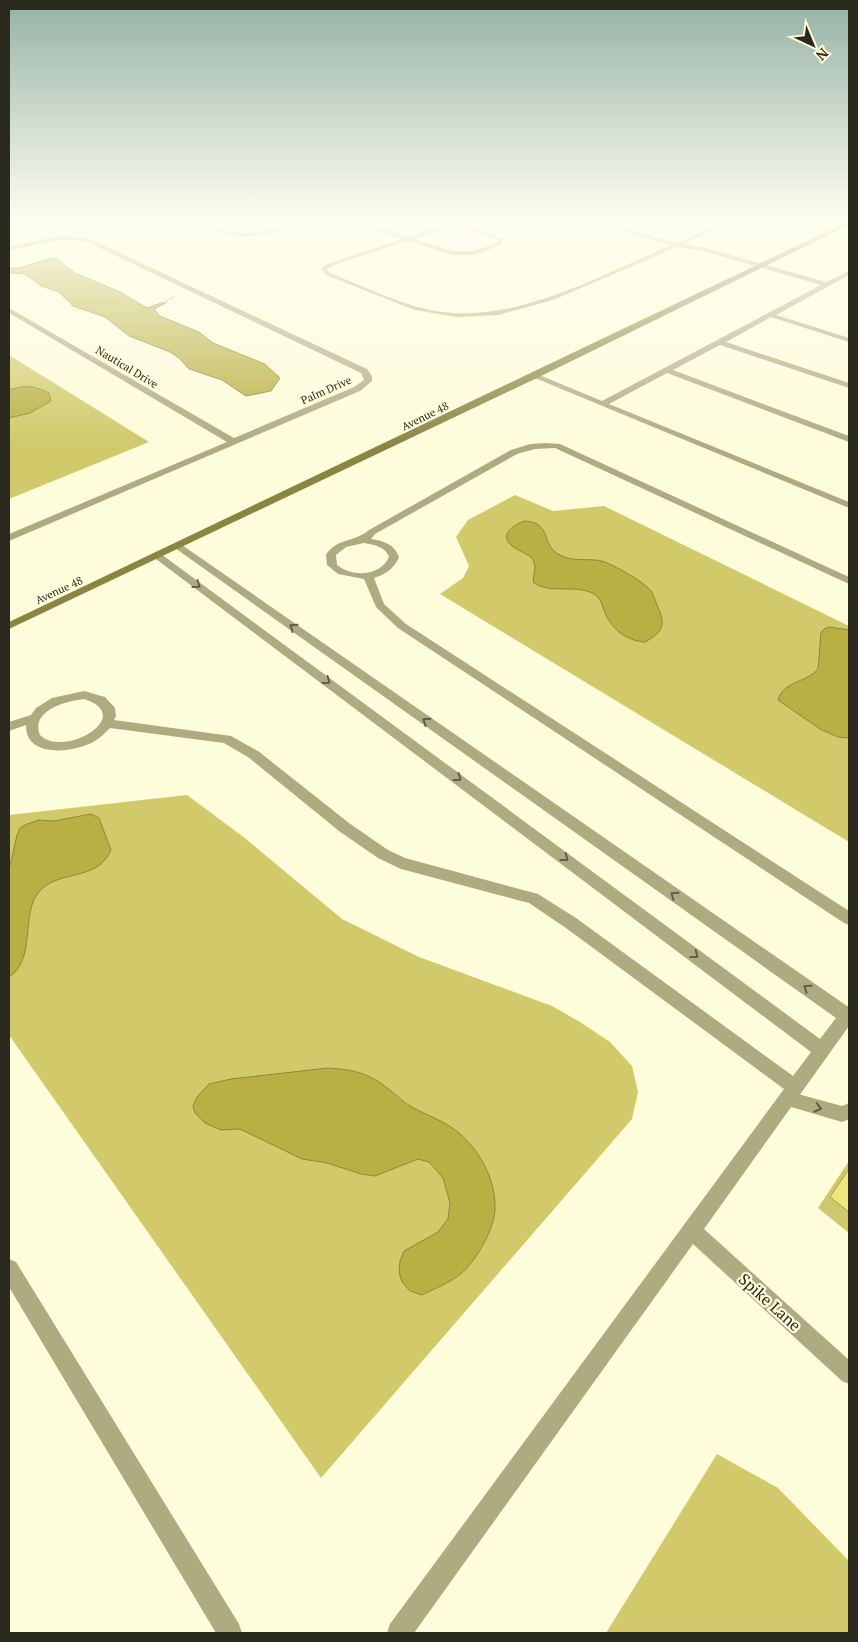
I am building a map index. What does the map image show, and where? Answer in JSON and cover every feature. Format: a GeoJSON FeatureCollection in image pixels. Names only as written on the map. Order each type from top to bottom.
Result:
{"type":"FeatureCollection","features":[{"type":"Feature","properties":{"kind":"main road","name":"Avenue 48"},"geometry":{"type":"LineString","coordinates":[[9,626],[705,294]]}},
{"type":"Feature","properties":{"kind":"street","name":"Palm Drive"},"geometry":{"type":"LineString","coordinates":[[9,538],[357,390],[368,381],[368,376],[364,371],[201,294]]}},
{"type":"Feature","properties":{"kind":"street"},"geometry":{"type":"LineString","coordinates":[[380,294],[423,310],[464,316],[505,311],[552,299],[565,294]]}},
{"type":"Feature","properties":{"kind":"street"},"geometry":{"type":"LineString","coordinates":[[603,404],[811,294]]}},
{"type":"Feature","properties":{"kind":"street","name":"Nautical Drive"},"geometry":{"type":"LineString","coordinates":[[9,310],[234,442]]}},
{"type":"Feature","properties":{"kind":"street"},"geometry":{"type":"LineString","coordinates":[[770,315],[849,340]]}},
{"type":"Feature","properties":{"kind":"street"},"geometry":{"type":"LineString","coordinates":[[720,342],[849,386]]}},
{"type":"Feature","properties":{"kind":"street"},"geometry":{"type":"LineString","coordinates":[[666,370],[849,439]]}},
{"type":"Feature","properties":{"kind":"street"},"geometry":{"type":"LineString","coordinates":[[534,376],[849,505]]}},
{"type":"Feature","properties":{"kind":"street"},"geometry":{"type":"LineString","coordinates":[[364,540],[372,532],[514,452],[531,445],[545,444],[557,446],[849,581]]}},
{"type":"Feature","properties":{"kind":"street"},"geometry":{"type":"LineString","coordinates":[[364,540],[382,544],[389,548],[393,553],[394,559],[386,570],[368,576],[347,575],[338,571],[333,566],[332,554],[337,548],[353,541],[364,540]]}},
{"type":"Feature","properties":{"kind":"street"},"geometry":{"type":"LineString","coordinates":[[178,546],[848,1015],[399,1633]]}},
{"type":"Feature","properties":{"kind":"street"},"geometry":{"type":"LineString","coordinates":[[157,556],[822,1050]]}},
{"type":"Feature","properties":{"kind":"street"},"geometry":{"type":"LineString","coordinates":[[368,576],[374,597],[382,611],[402,626],[849,919]]}},
{"type":"Feature","properties":{"kind":"street"},"geometry":{"type":"LineString","coordinates":[[84,695],[103,701],[110,715],[108,723],[101,732],[90,740],[70,746],[50,746],[40,743],[33,736],[31,728],[34,718],[40,710],[60,698],[84,695]]}},
{"type":"Feature","properties":{"kind":"street"},"geometry":{"type":"LineString","coordinates":[[9,727],[34,718]]}},
{"type":"Feature","properties":{"kind":"street"},"geometry":{"type":"LineString","coordinates":[[108,723],[227,739],[252,754],[344,827],[383,854],[401,863],[533,898],[572,923],[791,1093]]}},
{"type":"Feature","properties":{"kind":"street","name":"Spike Lane"},"geometry":{"type":"LineString","coordinates":[[691,1230],[849,1374]]}},
{"type":"Feature","properties":{"kind":"street"},"geometry":{"type":"LineString","coordinates":[[9,1269],[230,1633]]}},
{"type":"Feature","properties":{"kind":"lane"},"geometry":{"type":"LineString","coordinates":[[791,1093],[842,1114],[849,1112]]}},
{"type":"Feature","properties":{"kind":"path"},"geometry":{"type":"LineString","coordinates":[[154,309],[180,294]]}},
{"type":"Feature","properties":{"kind":"shaded area"},"geometry":{"type":"Polygon","coordinates":[[[61,294],[123,294],[147,308],[166,303],[154,309],[160,316],[199,332],[213,343],[265,364],[280,378],[271,391],[246,396],[222,380],[189,369],[179,358],[170,352],[129,336],[105,317],[73,306],[61,294]]]}},
{"type":"Feature","properties":{"kind":"shaded area"},"geometry":{"type":"Polygon","coordinates":[[[9,355],[149,442],[9,499],[9,355]]]}},
{"type":"Feature","properties":{"kind":"shaded area"},"geometry":{"type":"Polygon","coordinates":[[[32,387],[45,391],[49,393],[51,401],[30,413],[9,418],[9,390],[32,387]]]}},
{"type":"Feature","properties":{"kind":"shaded area"},"geometry":{"type":"Polygon","coordinates":[[[515,495],[553,511],[604,506],[849,626],[849,842],[440,594],[463,578],[469,566],[456,537],[468,520],[515,495]]]}},
{"type":"Feature","properties":{"kind":"shaded area"},"geometry":{"type":"Polygon","coordinates":[[[525,521],[539,526],[543,530],[550,546],[560,555],[571,559],[605,562],[630,575],[647,587],[653,594],[662,617],[660,631],[645,642],[631,639],[615,628],[610,622],[597,596],[582,590],[548,588],[533,582],[535,567],[533,559],[512,546],[507,538],[507,534],[512,527],[525,521]]]}},
{"type":"Feature","properties":{"kind":"shaded area"},"geometry":{"type":"Polygon","coordinates":[[[829,627],[849,630],[849,738],[838,737],[820,729],[778,700],[785,689],[813,674],[818,669],[821,632],[829,627]]]}},
{"type":"Feature","properties":{"kind":"shaded area"},"geometry":{"type":"Polygon","coordinates":[[[187,795],[246,839],[342,919],[419,957],[552,1006],[580,1022],[610,1042],[632,1066],[638,1092],[632,1119],[321,1478],[9,1035],[9,815],[187,795]]]}},
{"type":"Feature","properties":{"kind":"shaded area"},"geometry":{"type":"Polygon","coordinates":[[[91,814],[99,818],[111,850],[105,860],[96,867],[87,872],[56,880],[46,885],[38,893],[30,913],[23,960],[9,977],[9,870],[20,828],[39,820],[54,821],[91,814]]]}},
{"type":"Feature","properties":{"kind":"shaded area"},"geometry":{"type":"Polygon","coordinates":[[[328,1068],[354,1071],[376,1080],[409,1105],[454,1129],[473,1148],[484,1165],[492,1185],[495,1206],[489,1233],[474,1260],[462,1273],[447,1283],[422,1295],[410,1291],[402,1282],[399,1272],[400,1261],[404,1251],[438,1232],[448,1219],[450,1203],[443,1178],[429,1162],[418,1159],[375,1176],[361,1174],[327,1163],[302,1159],[240,1129],[221,1130],[205,1123],[195,1113],[193,1106],[197,1097],[209,1084],[231,1079],[328,1068]]]}},
{"type":"Feature","properties":{"kind":"shaded area"},"geometry":{"type":"Polygon","coordinates":[[[717,1454],[778,1488],[849,1561],[849,1633],[606,1633],[717,1454]]]}},
{"type":"Feature","properties":{"kind":"building"},"geometry":{"type":"Polygon","coordinates":[[[849,1169],[849,1212],[830,1197],[849,1169]]]}}]}
